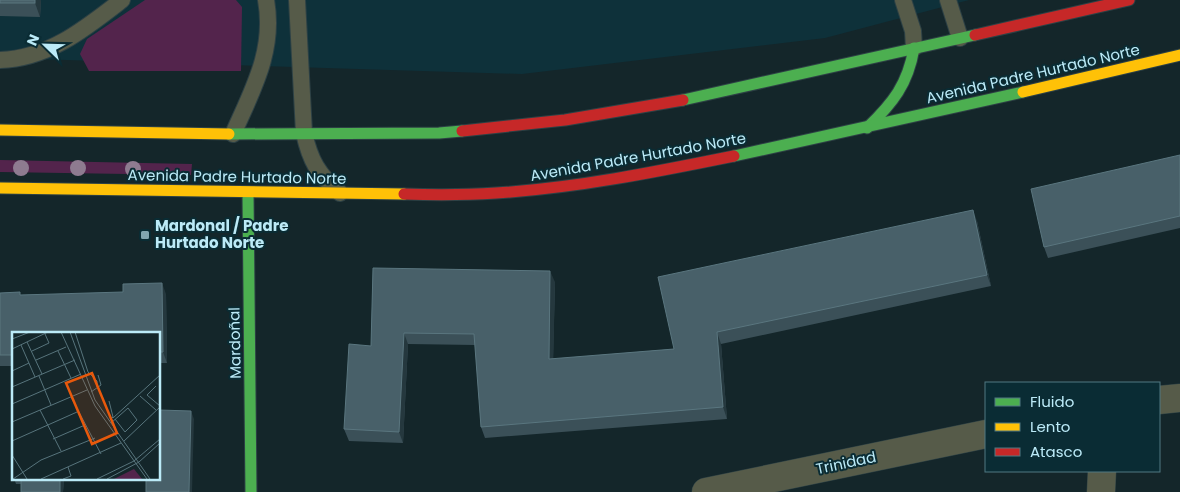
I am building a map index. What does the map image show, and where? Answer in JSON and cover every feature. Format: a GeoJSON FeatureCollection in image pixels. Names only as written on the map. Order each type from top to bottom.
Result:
{"type":"FeatureCollection","features":[{"type":"Feature","properties":{"kind":"main road"},"geometry":{"type":"LineString","coordinates":[[0,130],[233,134],[438,133],[565,120],[663,104],[1129,0]]}},
{"type":"Feature","properties":{"kind":"main road"},"geometry":{"type":"LineString","coordinates":[[867,128],[887,109],[903,87],[911,67],[914,48]]}},
{"type":"Feature","properties":{"kind":"main road","name":"Avenida Padre Hurtado Norte"},"geometry":{"type":"LineString","coordinates":[[0,188],[248,193],[488,194],[575,186],[867,128],[1180,55]]}},
{"type":"Feature","properties":{"kind":"main road","name":"Mardoñal"},"geometry":{"type":"LineString","coordinates":[[248,193],[252,492]]}},
{"type":"Feature","properties":{"kind":"street"},"geometry":{"type":"LineString","coordinates":[[1160,400],[1180,398]]}},
{"type":"Feature","properties":{"kind":"street","name":"Trinidad"},"geometry":{"type":"LineString","coordinates":[[706,492],[816,481],[985,434]]}},
{"type":"Feature","properties":{"kind":"street"},"geometry":{"type":"LineString","coordinates":[[1101,492],[1102,472]]}},
{"type":"Feature","properties":{"kind":"lane"},"geometry":{"type":"LineString","coordinates":[[0,60],[24,57],[50,49],[66,40],[122,0]]}},
{"type":"Feature","properties":{"kind":"lane"},"geometry":{"type":"LineString","coordinates":[[297,0],[304,133],[315,167],[327,182],[341,194]]}},
{"type":"Feature","properties":{"kind":"lane"},"geometry":{"type":"LineString","coordinates":[[903,0],[913,31],[914,48]]}},
{"type":"Feature","properties":{"kind":"lane"},"geometry":{"type":"LineString","coordinates":[[948,0],[960,38]]}},
{"type":"Feature","properties":{"kind":"lane"},"geometry":{"type":"LineString","coordinates":[[233,134],[265,56],[268,38],[265,4]]}},
{"type":"Feature","properties":{"kind":"shaded area"},"geometry":{"type":"Polygon","coordinates":[[[0,0],[969,0],[825,38],[522,74],[0,58],[0,0]]]}},
{"type":"Feature","properties":{"kind":"shaded area"},"geometry":{"type":"Polygon","coordinates":[[[145,0],[236,0],[242,7],[241,71],[89,71],[80,54],[87,39],[145,0]]]}},
{"type":"Feature","properties":{"kind":"shaded area"},"geometry":{"type":"Polygon","coordinates":[[[0,160],[192,164],[191,175],[0,172],[0,160]]]}},
{"type":"Feature","properties":{"kind":"building"},"geometry":{"type":"Polygon","coordinates":[[[0,0],[35,0],[35,3],[0,3],[0,0]]]}},
{"type":"Feature","properties":{"kind":"building"},"geometry":{"type":"Polygon","coordinates":[[[1180,155],[1180,216],[1044,247],[1031,189],[1180,155]]]}},
{"type":"Feature","properties":{"kind":"building"},"geometry":{"type":"Polygon","coordinates":[[[973,210],[987,275],[717,332],[723,407],[481,427],[474,334],[404,333],[399,432],[344,429],[349,344],[371,346],[373,268],[550,271],[549,359],[674,349],[658,277],[973,210]]]}},
{"type":"Feature","properties":{"kind":"building"},"geometry":{"type":"Polygon","coordinates":[[[162,283],[163,352],[160,352],[160,332],[12,332],[12,355],[0,355],[0,293],[20,292],[20,295],[123,292],[123,284],[162,283]]]}},
{"type":"Feature","properties":{"kind":"building"},"geometry":{"type":"Polygon","coordinates":[[[160,410],[191,411],[189,492],[146,492],[146,480],[160,480],[160,410]]]}},
{"type":"Feature","properties":{"kind":"building"},"geometry":{"type":"Polygon","coordinates":[[[21,480],[60,480],[60,492],[21,492],[21,480]]]}},
{"type":"Feature","properties":{"kind":"traffic: fast"},"geometry":{"type":"LineString","coordinates":[[683,100],[975,35]]}},
{"type":"Feature","properties":{"kind":"traffic: fast"},"geometry":{"type":"LineString","coordinates":[[867,128],[898,92],[908,72],[914,48]]}},
{"type":"Feature","properties":{"kind":"traffic: fast"},"geometry":{"type":"LineString","coordinates":[[734,156],[1023,92]]}},
{"type":"Feature","properties":{"kind":"traffic: fast"},"geometry":{"type":"LineString","coordinates":[[229,134],[439,133],[462,131]]}},
{"type":"Feature","properties":{"kind":"traffic: fast"},"geometry":{"type":"LineString","coordinates":[[248,193],[251,492]]}},
{"type":"Feature","properties":{"kind":"traffic: slow"},"geometry":{"type":"LineString","coordinates":[[1023,92],[1180,55]]}},
{"type":"Feature","properties":{"kind":"traffic: slow"},"geometry":{"type":"LineString","coordinates":[[0,130],[229,134]]}},
{"type":"Feature","properties":{"kind":"traffic: slow"},"geometry":{"type":"LineString","coordinates":[[0,188],[404,194]]}},
{"type":"Feature","properties":{"kind":"traffic: jam"},"geometry":{"type":"LineString","coordinates":[[975,35],[1129,0]]}},
{"type":"Feature","properties":{"kind":"traffic: jam"},"geometry":{"type":"LineString","coordinates":[[462,131],[565,120],[683,100]]}},
{"type":"Feature","properties":{"kind":"traffic: jam"},"geometry":{"type":"LineString","coordinates":[[404,194],[450,195],[526,191],[586,183],[734,156]]}},
{"type":"Feature","properties":{"kind":"place","name":"Mardonal / Padre Hurtado Norte"},"geometry":{"type":"Point","coordinates":[145,235]}}]}
